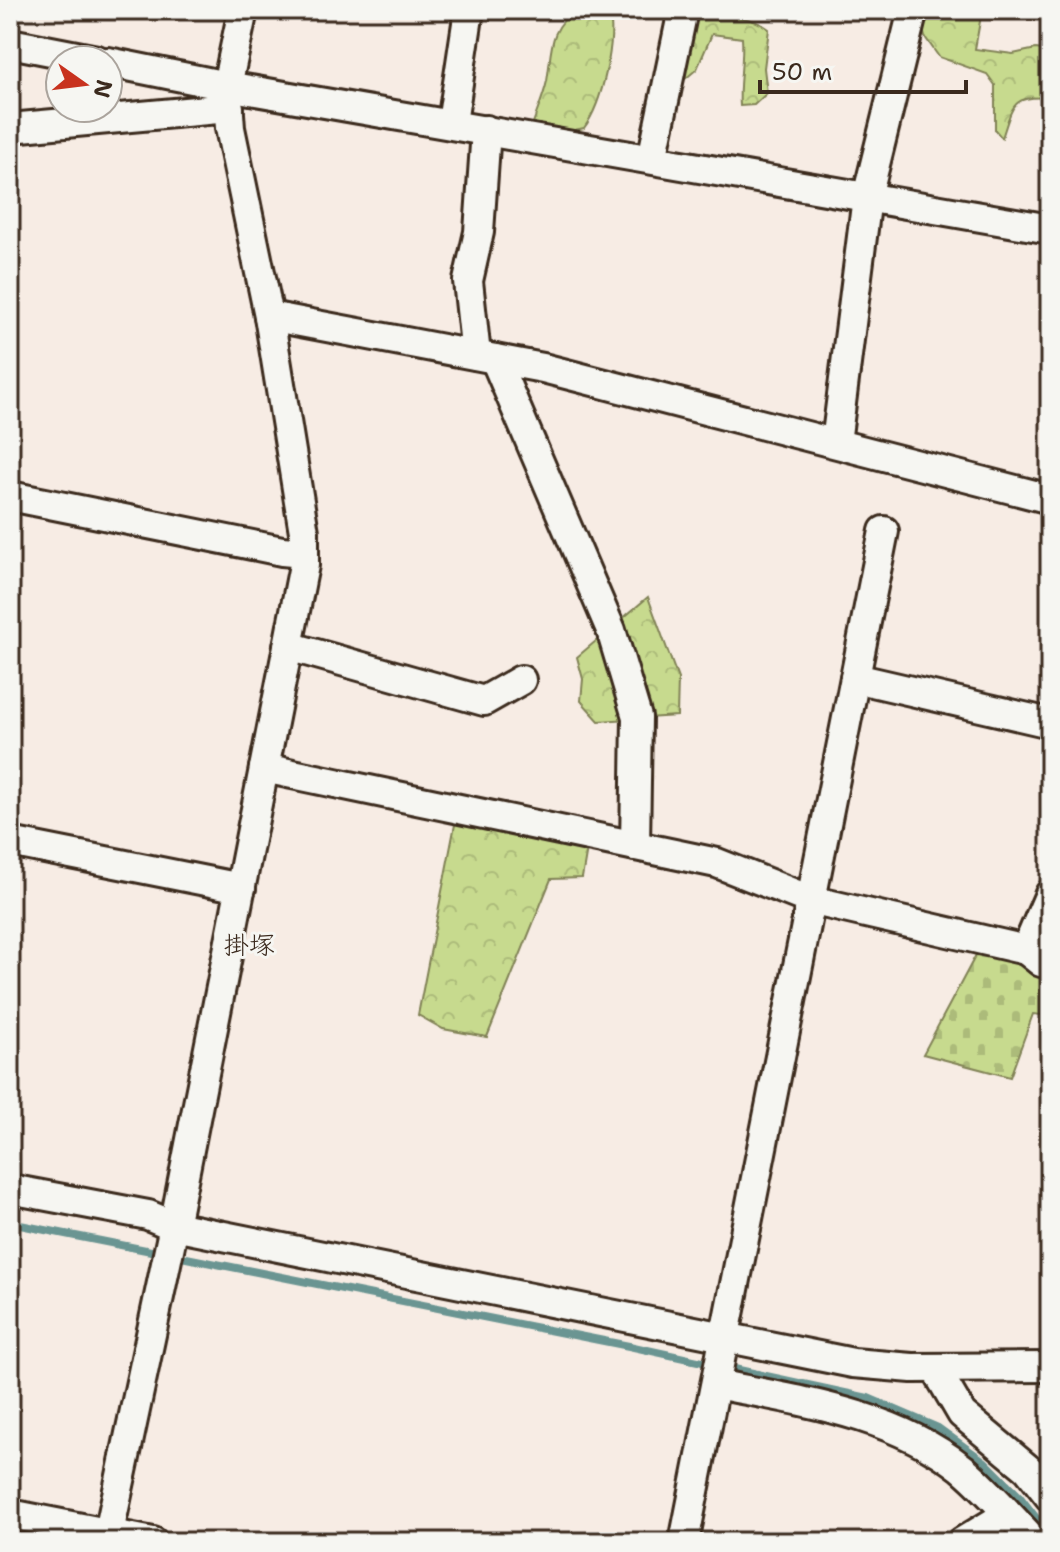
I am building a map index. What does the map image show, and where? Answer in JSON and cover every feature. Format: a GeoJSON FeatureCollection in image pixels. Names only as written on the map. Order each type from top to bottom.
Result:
{"type":"FeatureCollection","features":[{"type":"Feature","properties":{"kind":"street"},"geometry":{"type":"LineString","coordinates":[[108,1538],[174,1226],[304,553],[304,532],[269,316],[230,128],[228,97],[243,10]]}},
{"type":"Feature","properties":{"kind":"street"},"geometry":{"type":"LineString","coordinates":[[452,123],[469,10]]}},
{"type":"Feature","properties":{"kind":"street"},"geometry":{"type":"LineString","coordinates":[[652,159],[683,10]]}},
{"type":"Feature","properties":{"kind":"street"},"geometry":{"type":"LineString","coordinates":[[836,443],[867,197],[913,10]]}},
{"type":"Feature","properties":{"kind":"street"},"geometry":{"type":"LineString","coordinates":[[10,43],[44,50]]}},
{"type":"Feature","properties":{"kind":"street"},"geometry":{"type":"LineString","coordinates":[[124,67],[228,97],[452,123],[1050,229]]}},
{"type":"Feature","properties":{"kind":"street"},"geometry":{"type":"LineString","coordinates":[[10,128],[228,97]]}},
{"type":"Feature","properties":{"kind":"street"},"geometry":{"type":"LineString","coordinates":[[486,130],[479,232],[468,281],[486,357],[611,630],[637,717],[635,846]]}},
{"type":"Feature","properties":{"kind":"street"},"geometry":{"type":"LineString","coordinates":[[269,316],[543,368],[1050,499]]}},
{"type":"Feature","properties":{"kind":"street"},"geometry":{"type":"LineString","coordinates":[[10,496],[304,553]]}},
{"type":"Feature","properties":{"kind":"street"},"geometry":{"type":"LineString","coordinates":[[692,1540],[716,1384],[884,531]]}},
{"type":"Feature","properties":{"kind":"street"},"geometry":{"type":"LineString","coordinates":[[288,646],[484,701],[521,680]]}},
{"type":"Feature","properties":{"kind":"street"},"geometry":{"type":"LineString","coordinates":[[855,678],[1050,723]]}},
{"type":"Feature","properties":{"kind":"street"},"geometry":{"type":"LineString","coordinates":[[264,768],[717,863],[810,900],[1038,957],[1050,894]]}},
{"type":"Feature","properties":{"kind":"street"},"geometry":{"type":"LineString","coordinates":[[10,842],[241,888]]}},
{"type":"Feature","properties":{"kind":"street"},"geometry":{"type":"LineString","coordinates":[[10,1189],[148,1215],[174,1226],[853,1363],[935,1368],[1050,1367]]}},
{"type":"Feature","properties":{"kind":"street"},"geometry":{"type":"LineString","coordinates":[[935,1368],[962,1414],[1028,1469],[1050,1497]]}},
{"type":"Feature","properties":{"kind":"street"},"geometry":{"type":"LineString","coordinates":[[716,1384],[848,1411],[912,1437],[961,1468],[1035,1542]]}},
{"type":"Feature","properties":{"kind":"street"},"geometry":{"type":"LineString","coordinates":[[10,1514],[108,1538],[153,1542]]}},
{"type":"Feature","properties":{"kind":"street"},"geometry":{"type":"LineString","coordinates":[[962,1542],[1008,1514]]}},
{"type":"Feature","properties":{"kind":"green space"},"geometry":{"type":"Polygon","coordinates":[[[577,10],[609,10],[609,54],[602,88],[591,117],[584,128],[561,133],[533,123],[546,86],[556,32],[577,10]]]}},
{"type":"Feature","properties":{"kind":"green space"},"geometry":{"type":"Polygon","coordinates":[[[917,10],[982,10],[975,49],[1013,54],[1036,49],[1050,51],[1050,98],[1028,98],[1016,104],[1002,138],[995,130],[995,85],[987,74],[939,57],[925,37],[917,10]]]}},
{"type":"Feature","properties":{"kind":"green space"},"geometry":{"type":"Polygon","coordinates":[[[695,14],[744,18],[769,29],[764,68],[767,93],[754,105],[740,106],[742,38],[712,34],[697,69],[684,80],[678,68],[695,14]]]}},
{"type":"Feature","properties":{"kind":"green space"},"geometry":{"type":"Polygon","coordinates":[[[648,597],[678,679],[677,716],[599,721],[581,701],[583,679],[577,657],[648,597]]]}},
{"type":"Feature","properties":{"kind":"green space"},"geometry":{"type":"Polygon","coordinates":[[[458,809],[589,837],[582,878],[551,879],[487,1037],[443,1029],[418,1015],[458,809]]]}},
{"type":"Feature","properties":{"kind":"green space"},"geometry":{"type":"Polygon","coordinates":[[[977,953],[1050,968],[1050,1016],[1033,1014],[1010,1077],[923,1054],[977,953]]]}},
{"type":"Feature","properties":{"kind":"waterway"},"geometry":{"type":"LineString","coordinates":[[10,1223],[629,1346],[868,1398],[938,1428],[985,1462],[1019,1496],[1050,1536]]}},
{"type":"Feature","properties":{"kind":"district","name":"掛塚"},"geometry":{"type":"Point","coordinates":[249,945]}}]}
